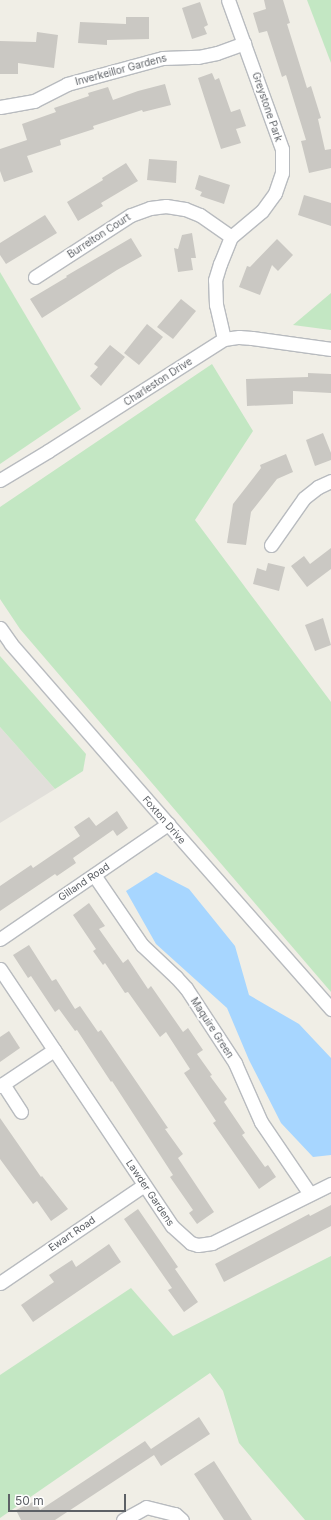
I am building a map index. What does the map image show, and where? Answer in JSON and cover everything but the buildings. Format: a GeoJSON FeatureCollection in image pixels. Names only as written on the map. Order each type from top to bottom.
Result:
{"type":"FeatureCollection","features":[{"type":"Feature","properties":{"kind":"street","name":"Greystone Park"},"geometry":{"type":"LineString","coordinates":[[224,340],[216,305],[215,280],[231,237],[262,211],[275,193],[282,172],[282,149],[228,0]]}},
{"type":"Feature","properties":{"kind":"street","name":"Inverkeillor Gardens"},"geometry":{"type":"LineString","coordinates":[[0,107],[34,101],[67,84],[163,58],[198,57],[217,53],[244,43]]}},
{"type":"Feature","properties":{"kind":"street","name":"Burrelton Court"},"geometry":{"type":"LineString","coordinates":[[35,277],[132,215],[150,208],[166,206],[185,209],[200,215],[231,237]]}},
{"type":"Feature","properties":{"kind":"street","name":"Charleston Drive"},"geometry":{"type":"LineString","coordinates":[[0,480],[48,452],[224,340],[252,338],[331,349]]}},
{"type":"Feature","properties":{"kind":"street"},"geometry":{"type":"LineString","coordinates":[[271,545],[304,498],[318,487],[331,481]]}},
{"type":"Feature","properties":{"kind":"street","name":"Foxton Drive"},"geometry":{"type":"LineString","coordinates":[[0,628],[11,644],[331,1009]]}},
{"type":"Feature","properties":{"kind":"street","name":"Gilland Road"},"geometry":{"type":"LineString","coordinates":[[0,939],[168,824]]}},
{"type":"Feature","properties":{"kind":"street","name":"Maquire Green"},"geometry":{"type":"LineString","coordinates":[[94,875],[142,944],[186,988],[235,1063],[261,1122],[310,1194]]}},
{"type":"Feature","properties":{"kind":"street","name":"Lawder Gardens"},"geometry":{"type":"LineString","coordinates":[[0,969],[172,1226],[191,1244],[198,1245],[212,1243],[331,1184]]}},
{"type":"Feature","properties":{"kind":"street"},"geometry":{"type":"LineString","coordinates":[[21,1112],[1,1085],[54,1050]]}},
{"type":"Feature","properties":{"kind":"street","name":"Ewart Road"},"geometry":{"type":"LineString","coordinates":[[0,1283],[144,1184]]}},
{"type":"Feature","properties":{"kind":"street"},"geometry":{"type":"LineString","coordinates":[[123,1520],[146,1507],[175,1514],[182,1520]]}},
{"type":"Feature","properties":{"kind":"shaded area"},"geometry":{"type":"Polygon","coordinates":[[[0,727],[55,789],[0,823],[0,727]]]}},
{"type":"Feature","properties":{"kind":"green space"},"geometry":{"type":"Polygon","coordinates":[[[307,0],[331,0],[331,63],[307,0]]]}},
{"type":"Feature","properties":{"kind":"green space"},"geometry":{"type":"Polygon","coordinates":[[[0,272],[81,409],[0,464],[0,272]]]}},
{"type":"Feature","properties":{"kind":"green space"},"geometry":{"type":"Polygon","coordinates":[[[331,293],[331,330],[293,325],[331,293]]]}},
{"type":"Feature","properties":{"kind":"green space"},"geometry":{"type":"Polygon","coordinates":[[[212,364],[253,431],[195,520],[331,702],[331,992],[20,629],[0,599],[0,507],[212,364]]]}},
{"type":"Feature","properties":{"kind":"green space"},"geometry":{"type":"Polygon","coordinates":[[[0,656],[86,754],[83,771],[55,789],[0,727],[0,656]]]}},
{"type":"Feature","properties":{"kind":"green space"},"geometry":{"type":"Polygon","coordinates":[[[331,1256],[331,1520],[305,1520],[239,1443],[223,1391],[210,1373],[0,1518],[0,1375],[131,1288],[173,1336],[331,1256]]]}},
{"type":"Feature","properties":{"kind":"water"},"geometry":{"type":"Polygon","coordinates":[[[156,872],[189,889],[235,946],[249,995],[299,1024],[331,1058],[331,1155],[313,1157],[281,1123],[249,1060],[227,1008],[156,944],[126,891],[156,872]]]}}]}
